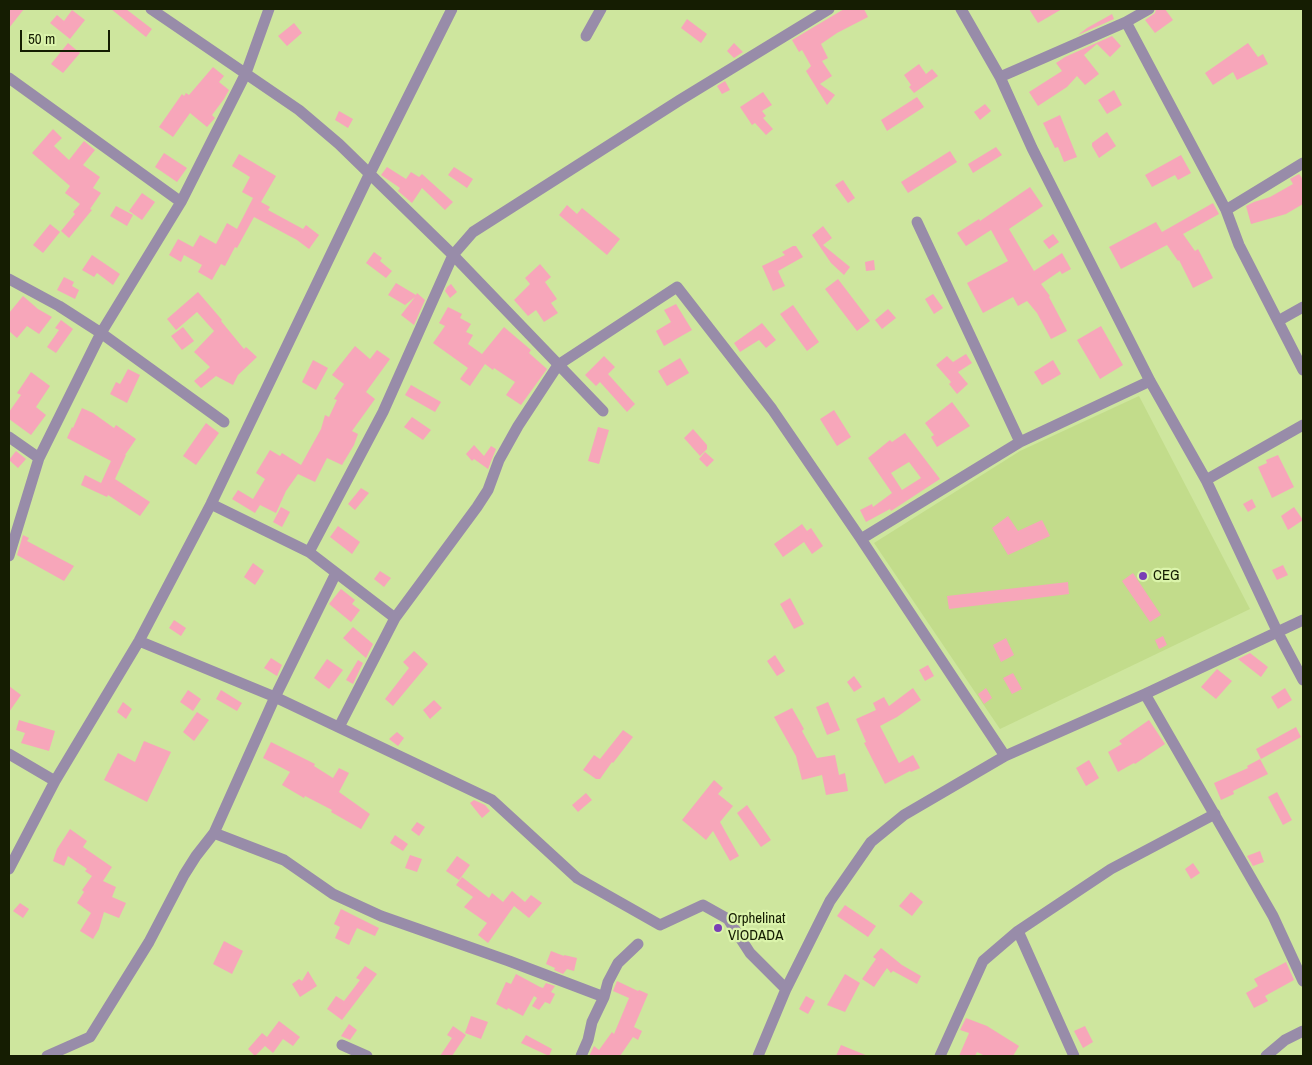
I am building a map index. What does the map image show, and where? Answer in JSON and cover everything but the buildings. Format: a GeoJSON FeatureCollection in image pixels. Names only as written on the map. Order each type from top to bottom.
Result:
{"type":"FeatureCollection","features":[{"type":"Feature","properties":{"kind":"street"},"geometry":{"type":"LineString","coordinates":[[151,9],[299,110],[370,173],[453,255],[602,411]]}},
{"type":"Feature","properties":{"kind":"street"},"geometry":{"type":"LineString","coordinates":[[9,556],[39,458],[101,333],[181,202],[246,73],[269,9]]}},
{"type":"Feature","properties":{"kind":"street"},"geometry":{"type":"LineString","coordinates":[[9,870],[55,781],[139,641],[210,504],[370,173],[452,9]]}},
{"type":"Feature","properties":{"kind":"street"},"geometry":{"type":"LineString","coordinates":[[586,36],[601,9]]}},
{"type":"Feature","properties":{"kind":"street"},"geometry":{"type":"LineString","coordinates":[[309,552],[383,412],[453,255],[473,232],[680,100],[829,9]]}},
{"type":"Feature","properties":{"kind":"street"},"geometry":{"type":"LineString","coordinates":[[961,9],[1000,77],[1032,148],[1150,381],[1206,480],[1278,633],[1303,680]]}},
{"type":"Feature","properties":{"kind":"street"},"geometry":{"type":"LineString","coordinates":[[1000,77],[1126,22],[1149,9]]}},
{"type":"Feature","properties":{"kind":"street"},"geometry":{"type":"LineString","coordinates":[[1126,22],[1226,210],[1239,245],[1303,370]]}},
{"type":"Feature","properties":{"kind":"street"},"geometry":{"type":"LineString","coordinates":[[9,78],[181,202]]}},
{"type":"Feature","properties":{"kind":"street"},"geometry":{"type":"LineString","coordinates":[[1226,210],[1303,163]]}},
{"type":"Feature","properties":{"kind":"street"},"geometry":{"type":"LineString","coordinates":[[917,222],[1020,442]]}},
{"type":"Feature","properties":{"kind":"street"},"geometry":{"type":"LineString","coordinates":[[9,279],[58,306],[101,333],[224,422]]}},
{"type":"Feature","properties":{"kind":"street"},"geometry":{"type":"LineString","coordinates":[[339,727],[395,618],[488,490],[499,460],[518,426],[558,365],[677,287],[772,409],[1005,756]]}},
{"type":"Feature","properties":{"kind":"street"},"geometry":{"type":"LineString","coordinates":[[1278,321],[1303,307]]}},
{"type":"Feature","properties":{"kind":"street"},"geometry":{"type":"LineString","coordinates":[[861,539],[1020,442],[1150,381]]}},
{"type":"Feature","properties":{"kind":"street"},"geometry":{"type":"LineString","coordinates":[[1206,480],[1303,425]]}},
{"type":"Feature","properties":{"kind":"street"},"geometry":{"type":"LineString","coordinates":[[9,437],[39,458]]}},
{"type":"Feature","properties":{"kind":"street"},"geometry":{"type":"LineString","coordinates":[[210,504],[309,552],[395,618]]}},
{"type":"Feature","properties":{"kind":"street"},"geometry":{"type":"LineString","coordinates":[[47,1056],[90,1037],[149,942],[188,869],[214,833],[275,697],[336,573]]}},
{"type":"Feature","properties":{"kind":"street"},"geometry":{"type":"LineString","coordinates":[[758,1056],[786,989],[830,901],[871,842],[904,815],[1005,756],[1145,694],[1303,620]]}},
{"type":"Feature","properties":{"kind":"street"},"geometry":{"type":"LineString","coordinates":[[139,641],[275,697],[492,800],[577,878],[660,925],[703,905],[728,919],[750,952],[786,989]]}},
{"type":"Feature","properties":{"kind":"street"},"geometry":{"type":"LineString","coordinates":[[1145,694],[1273,916],[1303,981]]}},
{"type":"Feature","properties":{"kind":"street"},"geometry":{"type":"LineString","coordinates":[[9,754],[55,781]]}},
{"type":"Feature","properties":{"kind":"street"},"geometry":{"type":"LineString","coordinates":[[940,1056],[983,961],[1018,931],[1111,869],[1215,814]]}},
{"type":"Feature","properties":{"kind":"street"},"geometry":{"type":"LineString","coordinates":[[214,833],[284,860],[333,894],[381,916],[604,997]]}},
{"type":"Feature","properties":{"kind":"street"},"geometry":{"type":"LineString","coordinates":[[1018,931],[1074,1056]]}},
{"type":"Feature","properties":{"kind":"street"},"geometry":{"type":"LineString","coordinates":[[581,1056],[608,982],[618,963],[638,944]]}},
{"type":"Feature","properties":{"kind":"street"},"geometry":{"type":"LineString","coordinates":[[1266,1056],[1285,1040],[1303,1031]]}},
{"type":"Feature","properties":{"kind":"street"},"geometry":{"type":"LineString","coordinates":[[342,1045],[367,1056]]}},
{"type":"Feature","properties":{"kind":"shaded area"},"geometry":{"type":"Polygon","coordinates":[[[1139,396],[1250,609],[1000,729],[874,543],[1020,451],[1139,396]]]}},
{"type":"Feature","properties":{"kind":"place","name":"CEG"},"geometry":{"type":"Point","coordinates":[1143,576]}},
{"type":"Feature","properties":{"kind":"place","name":"Orphelinat VIODADA"},"geometry":{"type":"Point","coordinates":[718,928]}}]}
